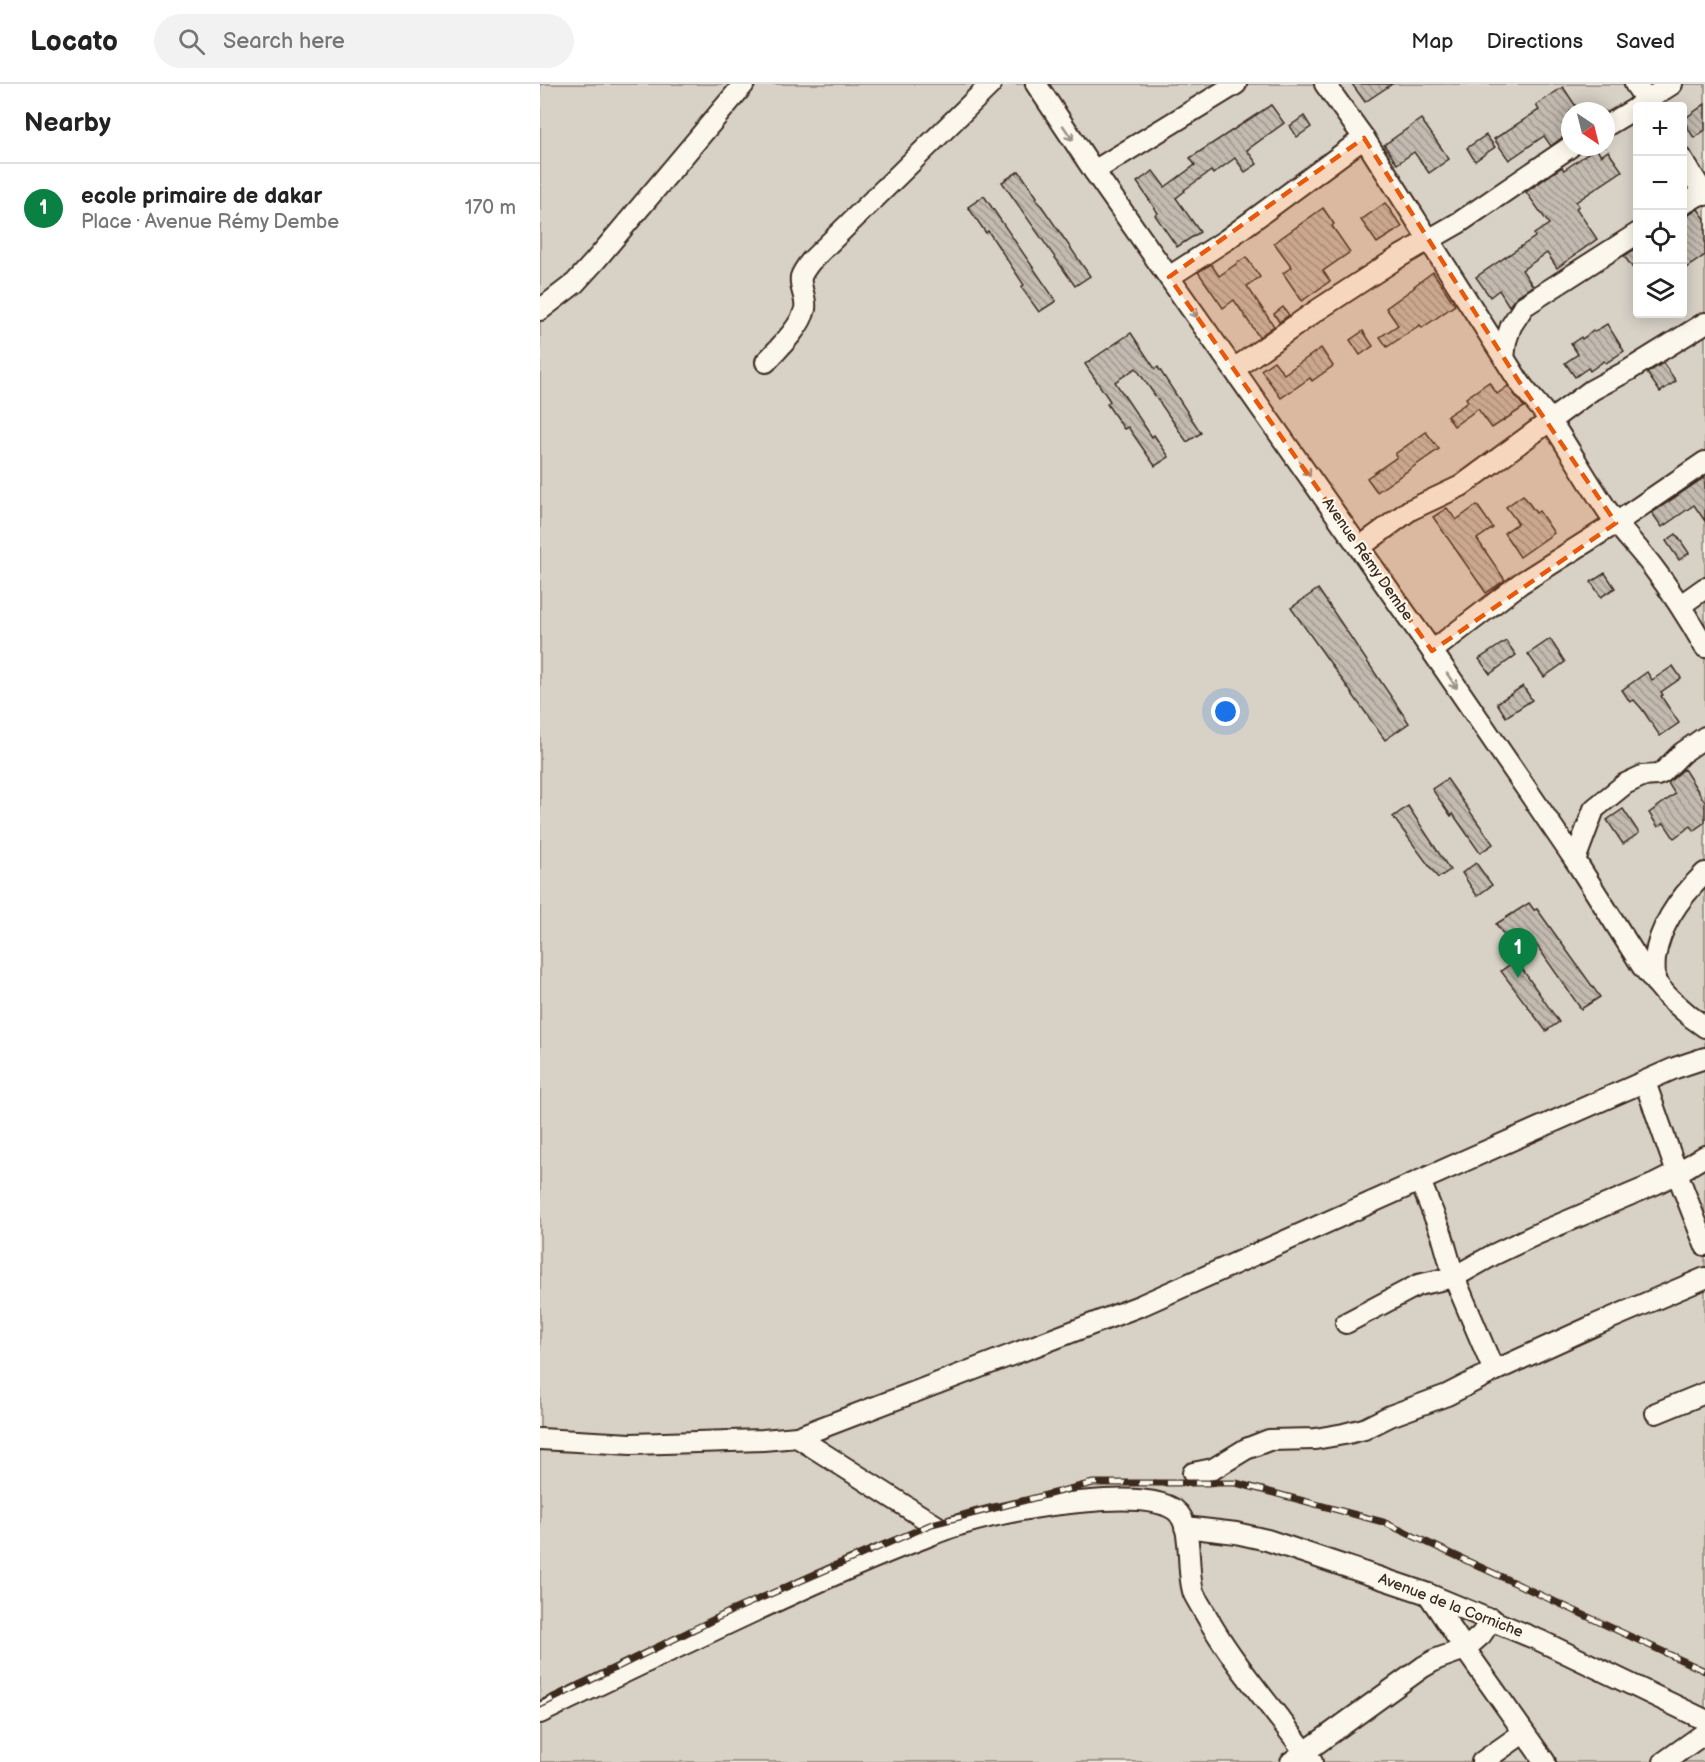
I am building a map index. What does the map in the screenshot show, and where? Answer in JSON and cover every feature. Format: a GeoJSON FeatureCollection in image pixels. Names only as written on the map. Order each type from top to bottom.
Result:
{"type":"FeatureCollection","features":[{"type":"Feature","properties":{"kind":"street"},"geometry":{"type":"LineString","coordinates":[[540,310],[575,283],[595,261],[744,84]]}},
{"type":"Feature","properties":{"kind":"street"},"geometry":{"type":"LineString","coordinates":[[766,362],[800,321],[806,303],[800,280],[811,261],[991,84]]}},
{"type":"Feature","properties":{"kind":"street","name":"Avenue Rémy Dembe"},"geometry":{"type":"LineString","coordinates":[[1036,84],[1094,171],[1432,651],[1575,860],[1642,966],[1655,982],[1700,1017]]}},
{"type":"Feature","properties":{"kind":"street"},"geometry":{"type":"LineString","coordinates":[[1094,171],[1236,84]]}},
{"type":"Feature","properties":{"kind":"street"},"geometry":{"type":"LineString","coordinates":[[1325,84],[1364,138],[1504,358],[1531,398],[1550,420],[1616,523],[1652,565],[1681,605],[1705,647]]}},
{"type":"Feature","properties":{"kind":"street"},"geometry":{"type":"LineString","coordinates":[[1635,84],[1642,102]]}},
{"type":"Feature","properties":{"kind":"street"},"geometry":{"type":"LineString","coordinates":[[1647,102],[1672,84]]}},
{"type":"Feature","properties":{"kind":"street"},"geometry":{"type":"LineString","coordinates":[[1615,121],[1633,111]]}},
{"type":"Feature","properties":{"kind":"street"},"geometry":{"type":"LineString","coordinates":[[1169,277],[1226,240],[1364,138]]}},
{"type":"Feature","properties":{"kind":"street"},"geometry":{"type":"LineString","coordinates":[[1234,369],[1316,311],[1460,222],[1561,153]]}},
{"type":"Feature","properties":{"kind":"street"},"geometry":{"type":"LineString","coordinates":[[1687,165],[1704,193],[1687,203]]}},
{"type":"Feature","properties":{"kind":"street"},"geometry":{"type":"LineString","coordinates":[[1504,358],[1511,326],[1524,306],[1633,236]]}},
{"type":"Feature","properties":{"kind":"street"},"geometry":{"type":"LineString","coordinates":[[1360,547],[1410,510],[1461,486],[1592,390],[1638,365],[1705,323]]}},
{"type":"Feature","properties":{"kind":"street"},"geometry":{"type":"LineString","coordinates":[[1432,651],[1521,583],[1616,523],[1705,462]]}},
{"type":"Feature","properties":{"kind":"street"},"geometry":{"type":"LineString","coordinates":[[1681,605],[1705,588]]}},
{"type":"Feature","properties":{"kind":"street"},"geometry":{"type":"LineString","coordinates":[[1575,860],[1594,809],[1625,784],[1642,776],[1662,774],[1682,753],[1705,736]]}},
{"type":"Feature","properties":{"kind":"street"},"geometry":{"type":"LineString","coordinates":[[1655,982],[1655,959],[1658,945],[1671,914],[1681,898],[1705,873]]}},
{"type":"Feature","properties":{"kind":"street"},"geometry":{"type":"LineString","coordinates":[[540,1439],[631,1444],[797,1437],[1142,1305],[1675,1068],[1705,1058]]}},
{"type":"Feature","properties":{"kind":"street"},"geometry":{"type":"LineString","coordinates":[[1645,1082],[1705,1245]]}},
{"type":"Feature","properties":{"kind":"street"},"geometry":{"type":"LineString","coordinates":[[1346,1323],[1418,1285],[1454,1277],[1537,1234],[1655,1184],[1705,1156]]}},
{"type":"Feature","properties":{"kind":"street"},"geometry":{"type":"LineString","coordinates":[[1419,1181],[1442,1235],[1454,1277],[1494,1371]]}},
{"type":"Feature","properties":{"kind":"street"},"geometry":{"type":"LineString","coordinates":[[1193,1473],[1213,1469],[1246,1449],[1269,1440],[1315,1439],[1364,1429],[1390,1416],[1447,1395],[1595,1324],[1705,1278]]}},
{"type":"Feature","properties":{"kind":"street"},"geometry":{"type":"LineString","coordinates":[[1656,1413],[1705,1393]]}},
{"type":"Feature","properties":{"kind":"street"},"geometry":{"type":"LineString","coordinates":[[797,1437],[943,1530]]}},
{"type":"Feature","properties":{"kind":"street"},"geometry":{"type":"LineString","coordinates":[[540,1713],[821,1581],[943,1530],[1053,1505],[1125,1499],[1167,1506],[1178,1512],[1187,1534],[1189,1575],[1195,1596],[1228,1652],[1302,1759],[1423,1667],[1437,1659],[1465,1649],[1481,1635],[1492,1619]]}},
{"type":"Feature","properties":{"kind":"street","name":"Avenue de la Corniche"},"geometry":{"type":"LineString","coordinates":[[1185,1527],[1236,1533],[1267,1540],[1428,1594],[1541,1641],[1705,1720]]}},
{"type":"Feature","properties":{"kind":"street"},"geometry":{"type":"LineString","coordinates":[[1428,1594],[1545,1762]]}},
{"type":"Feature","properties":{"kind":"street"},"geometry":{"type":"LineString","coordinates":[[1482,1762],[1523,1733]]}},
{"type":"Feature","properties":{"kind":"street"},"geometry":{"type":"LineString","coordinates":[[1664,1762],[1705,1733]]}},
{"type":"Feature","properties":{"kind":"highlighted area"},"geometry":{"type":"Polygon","coordinates":[[[1364,138],[1518,380],[1616,523],[1432,651],[1169,277],[1364,138]]]}},
{"type":"Feature","properties":{"kind":"shaded area"},"geometry":{"type":"Polygon","coordinates":[[[540,84],[1705,84],[1705,1762],[540,1762],[540,84]]]}},
{"type":"Feature","properties":{"kind":"building"},"geometry":{"type":"Polygon","coordinates":[[[1352,84],[1392,84],[1365,102],[1352,84]]]}},
{"type":"Feature","properties":{"kind":"building"},"geometry":{"type":"Polygon","coordinates":[[[1563,87],[1573,102],[1561,102],[1561,138],[1551,146],[1544,136],[1509,160],[1494,139],[1539,110],[1536,105],[1563,87]]]}},
{"type":"Feature","properties":{"kind":"building"},"geometry":{"type":"Polygon","coordinates":[[[1705,104],[1705,130],[1694,138],[1687,127],[1687,117],[1705,104]]]}},
{"type":"Feature","properties":{"kind":"building"},"geometry":{"type":"Polygon","coordinates":[[[1271,105],[1284,123],[1247,150],[1257,164],[1245,172],[1235,158],[1213,174],[1211,171],[1176,198],[1200,232],[1177,247],[1155,215],[1158,213],[1137,182],[1153,171],[1165,187],[1195,165],[1190,158],[1271,105]]]}},
{"type":"Feature","properties":{"kind":"building"},"geometry":{"type":"Polygon","coordinates":[[[1304,116],[1311,127],[1297,137],[1290,126],[1304,116]]]}},
{"type":"Feature","properties":{"kind":"building"},"geometry":{"type":"Polygon","coordinates":[[[1421,119],[1449,159],[1429,173],[1414,152],[1397,164],[1384,145],[1421,119]]]}},
{"type":"Feature","properties":{"kind":"building"},"geometry":{"type":"Polygon","coordinates":[[[1486,135],[1495,147],[1475,161],[1467,148],[1486,135]]]}},
{"type":"Feature","properties":{"kind":"building"},"geometry":{"type":"Polygon","coordinates":[[[1584,156],[1612,156],[1622,171],[1576,202],[1579,206],[1576,208],[1597,239],[1557,268],[1547,253],[1522,270],[1533,286],[1517,296],[1509,306],[1499,290],[1490,297],[1476,277],[1535,237],[1534,234],[1549,224],[1526,192],[1562,167],[1564,170],[1584,156]]]}},
{"type":"Feature","properties":{"kind":"building"},"geometry":{"type":"Polygon","coordinates":[[[1019,171],[1090,276],[1075,286],[1002,182],[1019,171]]]}},
{"type":"Feature","properties":{"kind":"building"},"geometry":{"type":"Polygon","coordinates":[[[984,196],[1056,301],[1039,312],[1021,287],[1024,285],[988,231],[986,233],[968,207],[984,196]]]}},
{"type":"Feature","properties":{"kind":"building"},"geometry":{"type":"Polygon","coordinates":[[[1385,203],[1402,227],[1377,243],[1361,220],[1385,203]]]}},
{"type":"Feature","properties":{"kind":"building"},"geometry":{"type":"Polygon","coordinates":[[[1323,208],[1350,252],[1323,271],[1330,281],[1302,301],[1283,273],[1292,267],[1274,243],[1323,208]]]}},
{"type":"Feature","properties":{"kind":"building"},"geometry":{"type":"Polygon","coordinates":[[[1698,209],[1705,219],[1705,255],[1687,267],[1687,264],[1687,216],[1698,209]]]}},
{"type":"Feature","properties":{"kind":"building"},"geometry":{"type":"Polygon","coordinates":[[[1633,250],[1633,268],[1624,256],[1633,250]]]}},
{"type":"Feature","properties":{"kind":"building"},"geometry":{"type":"Polygon","coordinates":[[[1246,257],[1260,277],[1247,286],[1274,326],[1259,337],[1234,300],[1223,308],[1198,272],[1211,264],[1219,276],[1246,257]]]}},
{"type":"Feature","properties":{"kind":"building"},"geometry":{"type":"Polygon","coordinates":[[[1433,272],[1455,305],[1422,328],[1420,325],[1387,347],[1380,337],[1398,325],[1386,308],[1433,272]]]}},
{"type":"Feature","properties":{"kind":"building"},"geometry":{"type":"Polygon","coordinates":[[[1283,307],[1289,315],[1279,322],[1274,314],[1283,307]]]}},
{"type":"Feature","properties":{"kind":"building"},"geometry":{"type":"Polygon","coordinates":[[[1607,324],[1624,351],[1606,363],[1604,361],[1590,371],[1588,368],[1575,377],[1565,363],[1578,354],[1571,344],[1607,324]]]}},
{"type":"Feature","properties":{"kind":"building"},"geometry":{"type":"Polygon","coordinates":[[[1363,331],[1373,346],[1360,355],[1350,340],[1363,331]]]}},
{"type":"Feature","properties":{"kind":"building"},"geometry":{"type":"Polygon","coordinates":[[[1131,333],[1155,369],[1158,367],[1201,433],[1187,442],[1136,368],[1115,382],[1152,437],[1154,435],[1169,457],[1155,466],[1128,427],[1124,429],[1107,404],[1110,401],[1085,364],[1131,333]]]}},
{"type":"Feature","properties":{"kind":"building"},"geometry":{"type":"Polygon","coordinates":[[[1321,348],[1333,366],[1312,381],[1310,378],[1281,398],[1261,370],[1274,361],[1284,374],[1321,348]]]}},
{"type":"Feature","properties":{"kind":"building"},"geometry":{"type":"Polygon","coordinates":[[[1663,363],[1676,381],[1660,392],[1647,373],[1663,363]]]}},
{"type":"Feature","properties":{"kind":"building"},"geometry":{"type":"Polygon","coordinates":[[[1489,382],[1497,394],[1508,386],[1524,407],[1492,428],[1478,409],[1454,426],[1447,416],[1468,402],[1466,398],[1489,382]]]}},
{"type":"Feature","properties":{"kind":"building"},"geometry":{"type":"Polygon","coordinates":[[[1426,432],[1439,449],[1377,492],[1367,478],[1397,457],[1395,454],[1426,432]]]}},
{"type":"Feature","properties":{"kind":"building"},"geometry":{"type":"Polygon","coordinates":[[[1705,477],[1705,521],[1694,505],[1662,527],[1652,513],[1705,477]]]}},
{"type":"Feature","properties":{"kind":"building"},"geometry":{"type":"Polygon","coordinates":[[[1523,495],[1536,513],[1539,511],[1554,533],[1520,557],[1504,533],[1518,523],[1506,507],[1523,495]]]}},
{"type":"Feature","properties":{"kind":"building"},"geometry":{"type":"Polygon","coordinates":[[[1477,505],[1493,528],[1477,539],[1505,580],[1486,593],[1433,517],[1447,508],[1456,520],[1477,505]]]}},
{"type":"Feature","properties":{"kind":"building"},"geometry":{"type":"Polygon","coordinates":[[[1676,534],[1689,553],[1679,560],[1666,541],[1676,534]]]}},
{"type":"Feature","properties":{"kind":"building"},"geometry":{"type":"Polygon","coordinates":[[[1605,573],[1615,588],[1601,597],[1591,582],[1605,573]]]}},
{"type":"Feature","properties":{"kind":"building"},"geometry":{"type":"Polygon","coordinates":[[[1318,589],[1409,723],[1385,740],[1291,608],[1318,589]]]}},
{"type":"Feature","properties":{"kind":"building"},"geometry":{"type":"Polygon","coordinates":[[[1550,639],[1565,662],[1544,677],[1528,654],[1550,639]]]}},
{"type":"Feature","properties":{"kind":"building"},"geometry":{"type":"Polygon","coordinates":[[[1506,641],[1516,655],[1490,674],[1479,659],[1506,641]]]}},
{"type":"Feature","properties":{"kind":"building"},"geometry":{"type":"Polygon","coordinates":[[[1673,666],[1681,678],[1661,692],[1663,695],[1661,696],[1679,723],[1660,736],[1642,709],[1634,700],[1630,702],[1622,690],[1647,672],[1652,680],[1673,666]]]}},
{"type":"Feature","properties":{"kind":"building"},"geometry":{"type":"Polygon","coordinates":[[[1523,686],[1532,700],[1506,717],[1497,703],[1523,686]]]}},
{"type":"Feature","properties":{"kind":"building"},"geometry":{"type":"Polygon","coordinates":[[[1684,769],[1705,802],[1705,822],[1694,830],[1691,826],[1674,838],[1664,823],[1658,827],[1649,813],[1675,794],[1668,783],[1684,769]]]}},
{"type":"Feature","properties":{"kind":"building"},"geometry":{"type":"Polygon","coordinates":[[[1447,779],[1493,844],[1480,853],[1432,789],[1447,779]]]}},
{"type":"Feature","properties":{"kind":"building"},"geometry":{"type":"Polygon","coordinates":[[[1408,806],[1450,870],[1438,878],[1393,817],[1408,806]]]}},
{"type":"Feature","properties":{"kind":"building"},"geometry":{"type":"Polygon","coordinates":[[[1623,809],[1639,833],[1623,844],[1607,820],[1623,809]]]}},
{"type":"Feature","properties":{"kind":"building"},"geometry":{"type":"Polygon","coordinates":[[[1476,863],[1492,885],[1477,896],[1462,873],[1476,863]]]}},
{"type":"Feature","properties":{"kind":"building"},"geometry":{"type":"Polygon","coordinates":[[[1529,903],[1534,910],[1537,909],[1600,997],[1581,1009],[1533,940],[1516,952],[1496,924],[1529,903]]]}},
{"type":"Feature","properties":{"kind":"building"},"geometry":{"type":"Polygon","coordinates":[[[1516,960],[1559,1022],[1546,1031],[1501,971],[1516,960]]]}},
{"type":"Feature","properties":{"kind":"railway"},"geometry":{"type":"LineString","coordinates":[[540,1705],[731,1611],[932,1524],[1093,1483],[1236,1483],[1383,1522],[1705,1671]]}},
{"type":"Feature","properties":{"kind":"place","name":"ecole primaire de dakar"},"geometry":{"type":"Point","coordinates":[1518,978]}}]}
